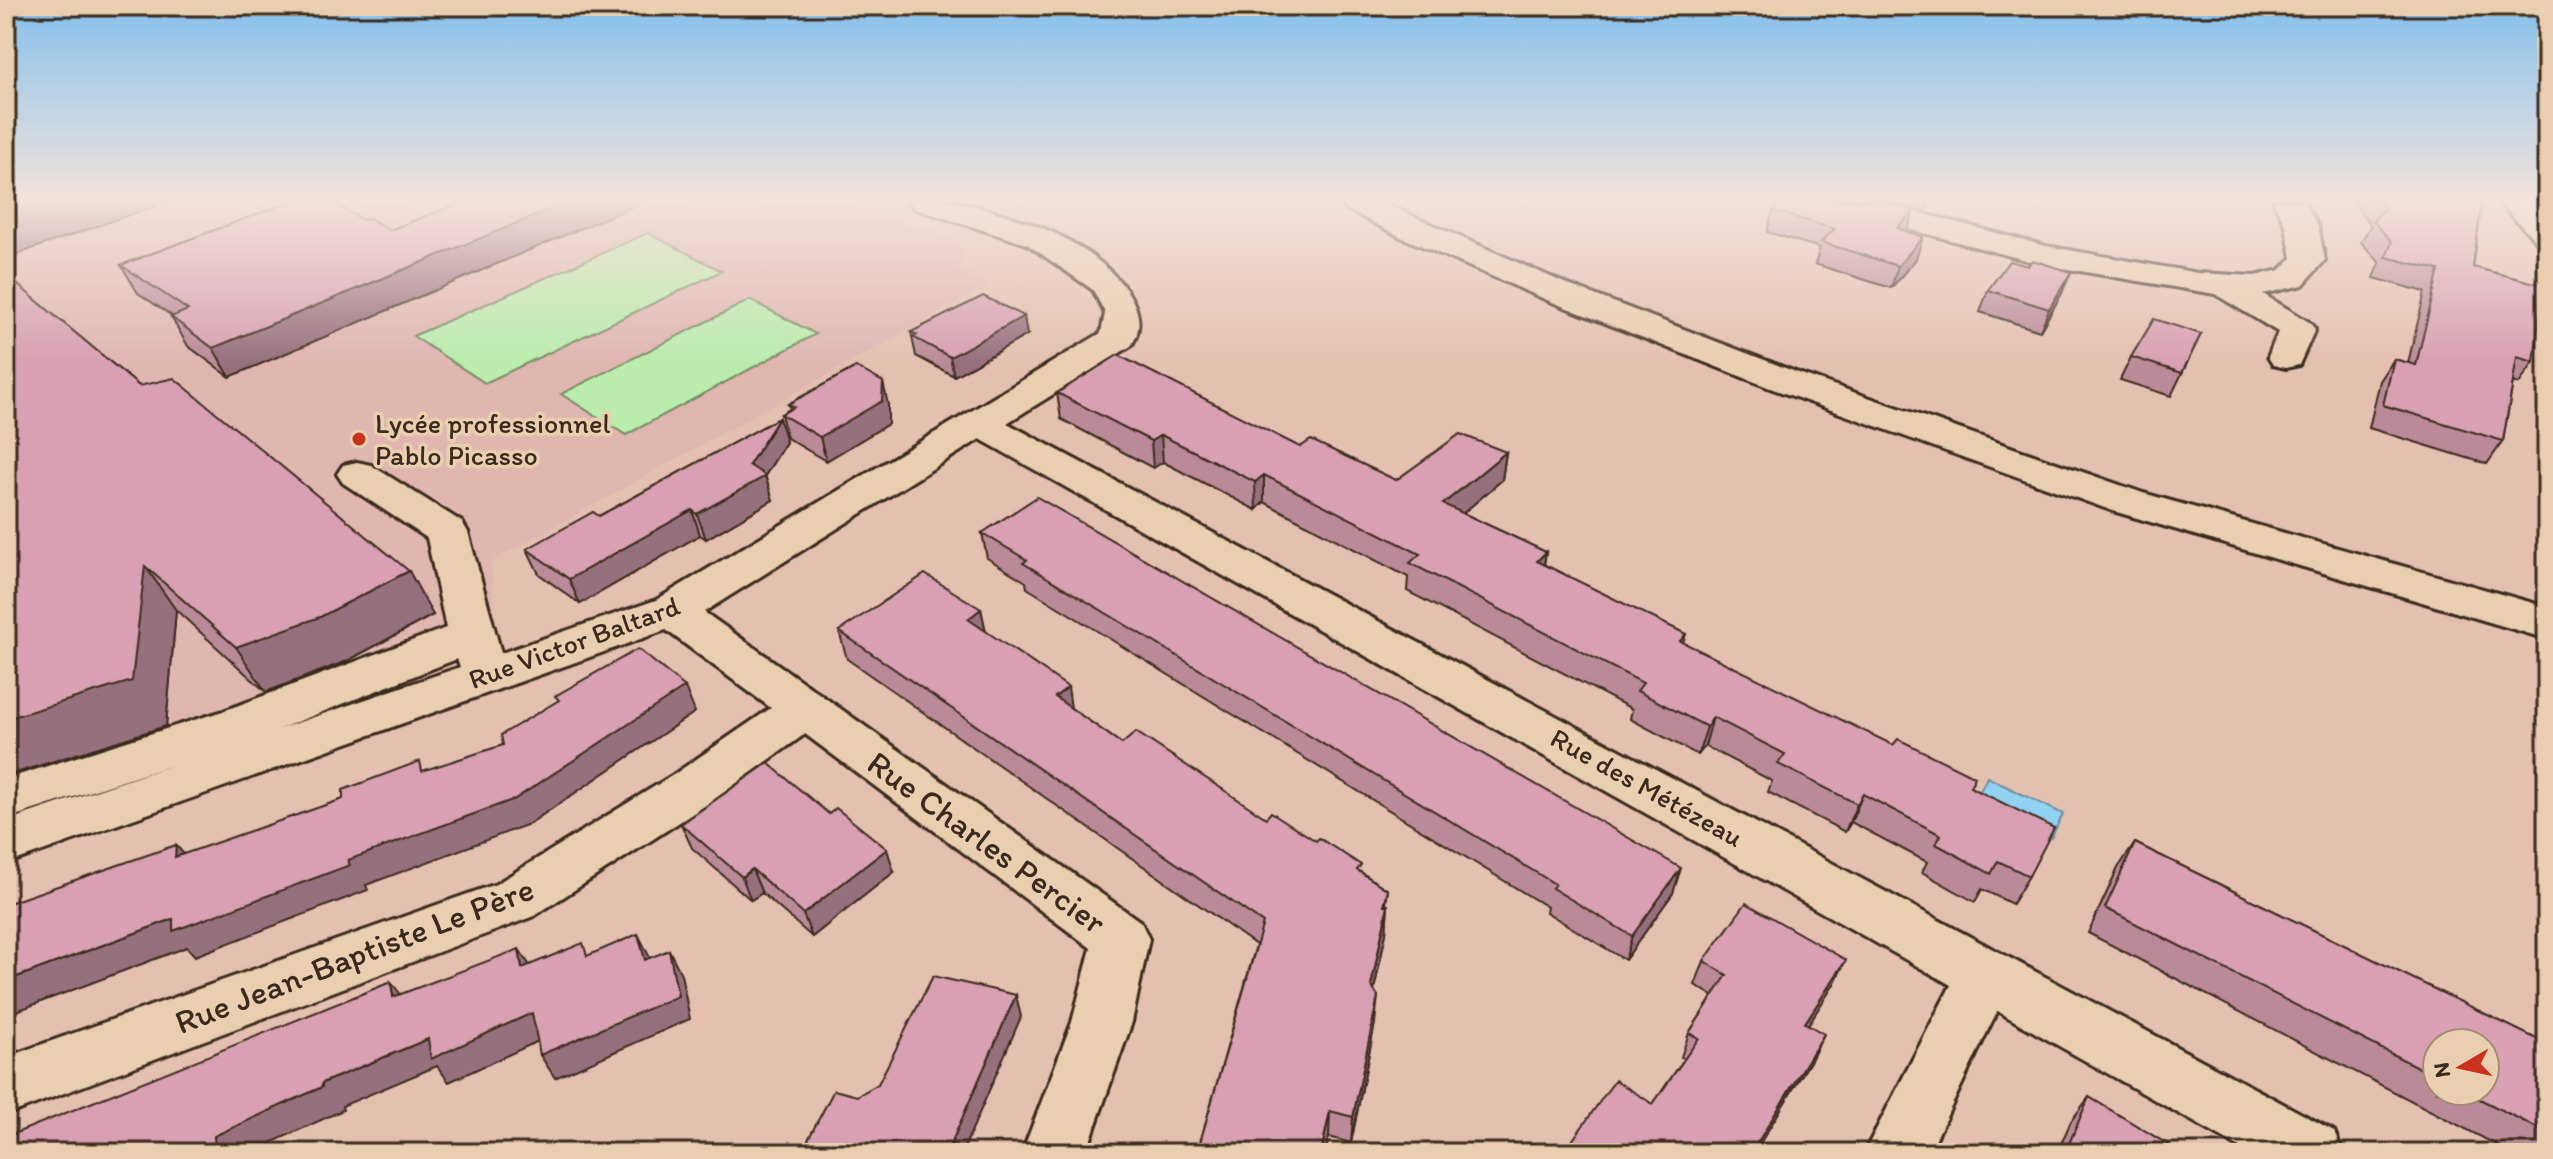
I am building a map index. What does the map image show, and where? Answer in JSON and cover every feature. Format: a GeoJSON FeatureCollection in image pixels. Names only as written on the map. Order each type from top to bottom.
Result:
{"type":"FeatureCollection","features":[{"type":"Feature","properties":{"kind":"street","name":"Rue Victor Baltard"},"geometry":{"type":"LineString","coordinates":[[6,843],[252,760],[478,655],[672,611],[1118,338],[1122,313],[1107,284],[1065,255]]}},
{"type":"Feature","properties":{"kind":"street"},"geometry":{"type":"LineString","coordinates":[[1471,255],[1783,380],[2128,502],[2547,623]]}},
{"type":"Feature","properties":{"kind":"street"},"geometry":{"type":"LineString","coordinates":[[1521,255],[1580,280],[2053,454],[2547,600]]}},
{"type":"Feature","properties":{"kind":"street"},"geometry":{"type":"LineString","coordinates":[[2044,255],[2198,283],[2255,286],[2291,278],[2309,260],[2308,255]]}},
{"type":"Feature","properties":{"kind":"street"},"geometry":{"type":"LineString","coordinates":[[2220,283],[2297,329],[2286,357]]}},
{"type":"Feature","properties":{"kind":"street","name":"Rue des Métézeau"},"geometry":{"type":"LineString","coordinates":[[981,424],[2311,1153]]}},
{"type":"Feature","properties":{"kind":"street"},"geometry":{"type":"LineString","coordinates":[[6,799],[240,724],[478,655],[447,532],[357,474]]}},
{"type":"Feature","properties":{"kind":"street","name":"Rue Charles Percier"},"geometry":{"type":"LineString","coordinates":[[672,611],[1121,939],[1102,1022],[1054,1153]]}},
{"type":"Feature","properties":{"kind":"street","name":"Rue Jean-Baptiste Le Père"},"geometry":{"type":"LineString","coordinates":[[6,1086],[515,900],[691,789],[804,710]]}},
{"type":"Feature","properties":{"kind":"street"},"geometry":{"type":"LineString","coordinates":[[1896,1153],[1987,973]]}},
{"type":"Feature","properties":{"kind":"shaded area","name":"Lycée professionnel Pablo Picasso"},"geometry":{"type":"Polygon","coordinates":[[[6,255],[965,255],[958,269],[989,285],[491,562],[496,651],[6,821],[6,255]]]}},
{"type":"Feature","properties":{"kind":"green space"},"geometry":{"type":"Polygon","coordinates":[[[598,255],[691,255],[722,271],[485,383],[413,336],[598,255]]]}},
{"type":"Feature","properties":{"kind":"green space"},"geometry":{"type":"Polygon","coordinates":[[[750,300],[816,334],[626,435],[561,394],[750,300]]]}},
{"type":"Feature","properties":{"kind":"water"},"geometry":{"type":"Polygon","coordinates":[[[1987,777],[2063,814],[2051,838],[1976,800],[1987,777]]]}},
{"type":"Feature","properties":{"kind":"building"},"geometry":{"type":"Polygon","coordinates":[[[148,255],[439,255],[213,348],[171,317],[188,310],[121,265],[148,255]]]}},
{"type":"Feature","properties":{"kind":"building"},"geometry":{"type":"Polygon","coordinates":[[[1863,255],[1907,255],[1898,266],[1863,255]]]}},
{"type":"Feature","properties":{"kind":"building"},"geometry":{"type":"Polygon","coordinates":[[[2475,255],[2473,267],[2543,285],[2534,362],[2517,357],[2503,441],[2383,405],[2394,359],[2416,365],[2439,270],[2386,257],[2475,255]]]}},
{"type":"Feature","properties":{"kind":"building"},"geometry":{"type":"Polygon","coordinates":[[[2032,260],[2071,272],[2049,309],[1988,290],[2009,261],[2028,266],[2032,260]]]}},
{"type":"Feature","properties":{"kind":"building"},"geometry":{"type":"Polygon","coordinates":[[[6,275],[139,386],[174,378],[409,571],[320,617],[236,647],[145,566],[132,681],[6,719],[6,275]]]}},
{"type":"Feature","properties":{"kind":"building"},"geometry":{"type":"Polygon","coordinates":[[[983,296],[1024,316],[950,357],[913,337],[917,335],[911,332],[983,296]]]}},
{"type":"Feature","properties":{"kind":"building"},"geometry":{"type":"Polygon","coordinates":[[[2154,319],[2201,334],[2182,373],[2131,357],[2154,319]]]}},
{"type":"Feature","properties":{"kind":"building"},"geometry":{"type":"Polygon","coordinates":[[[1118,355],[1300,447],[1311,440],[1396,480],[1460,434],[1506,452],[1443,504],[1546,552],[1537,561],[1686,634],[1680,641],[1893,745],[1898,739],[1975,777],[1970,787],[2054,828],[2029,876],[1998,861],[1991,874],[1936,844],[1941,835],[1863,794],[1857,804],[1778,764],[1785,754],[1713,717],[1707,727],[1637,691],[1643,683],[1410,563],[1420,554],[1264,475],[1255,482],[1161,435],[1151,441],[1057,393],[1118,355]]]}},
{"type":"Feature","properties":{"kind":"building"},"geometry":{"type":"Polygon","coordinates":[[[856,367],[883,382],[882,401],[820,437],[781,414],[794,407],[788,404],[856,367]]]}},
{"type":"Feature","properties":{"kind":"building"},"geometry":{"type":"Polygon","coordinates":[[[779,418],[749,465],[766,476],[697,514],[692,510],[569,579],[527,549],[593,512],[599,516],[779,418]]]}},
{"type":"Feature","properties":{"kind":"building"},"geometry":{"type":"Polygon","coordinates":[[[1037,497],[1681,868],[1632,936],[1552,888],[1555,884],[1023,563],[1027,560],[982,533],[1037,497]]]}},
{"type":"Feature","properties":{"kind":"building"},"geometry":{"type":"Polygon","coordinates":[[[925,574],[981,609],[968,619],[1068,687],[1055,697],[1122,744],[1136,732],[1266,818],[1271,812],[1316,841],[1319,838],[1361,865],[1357,870],[1388,890],[1384,905],[1388,905],[1371,986],[1378,996],[1353,1117],[1330,1111],[1321,1153],[1197,1153],[1263,923],[839,631],[925,574]]]}},
{"type":"Feature","properties":{"kind":"building"},"geometry":{"type":"Polygon","coordinates":[[[638,649],[685,687],[515,799],[348,860],[350,865],[173,931],[173,919],[6,981],[6,904],[176,845],[175,857],[343,799],[343,790],[420,761],[422,771],[503,745],[501,735],[559,700],[555,696],[638,649]]]}},
{"type":"Feature","properties":{"kind":"building"},"geometry":{"type":"Polygon","coordinates":[[[768,763],[829,814],[836,808],[887,849],[803,914],[752,869],[742,877],[681,824],[768,763]]]}},
{"type":"Feature","properties":{"kind":"building"},"geometry":{"type":"Polygon","coordinates":[[[2135,843],[2547,1044],[2547,1133],[2496,1107],[2501,1107],[2501,1027],[2421,1027],[2421,1069],[2105,908],[2135,843]]]}},
{"type":"Feature","properties":{"kind":"building"},"geometry":{"type":"Polygon","coordinates":[[[1746,903],[1846,960],[1805,1023],[1824,1034],[1751,1153],[1565,1151],[1615,1080],[1653,1104],[1699,1038],[1689,1033],[1727,975],[1704,961],[1746,903]]]}},
{"type":"Feature","properties":{"kind":"building"},"geometry":{"type":"Polygon","coordinates":[[[638,934],[645,960],[669,950],[678,996],[540,1055],[532,1013],[431,1059],[428,1039],[322,1083],[322,1087],[214,1136],[215,1151],[210,1153],[6,1153],[6,1137],[391,982],[393,997],[519,949],[522,968],[583,943],[587,956],[638,934]]]}},
{"type":"Feature","properties":{"kind":"building"},"geometry":{"type":"Polygon","coordinates":[[[933,976],[1016,995],[947,1153],[801,1153],[834,1090],[857,1096],[878,1084],[933,976]]]}},
{"type":"Feature","properties":{"kind":"building"},"geometry":{"type":"Polygon","coordinates":[[[2089,1097],[2182,1153],[2065,1153],[2089,1097]]]}},
{"type":"Feature","properties":{"kind":"place","name":"Lycée professionnel Pablo Picasso"},"geometry":{"type":"Point","coordinates":[359,439]}}]}
